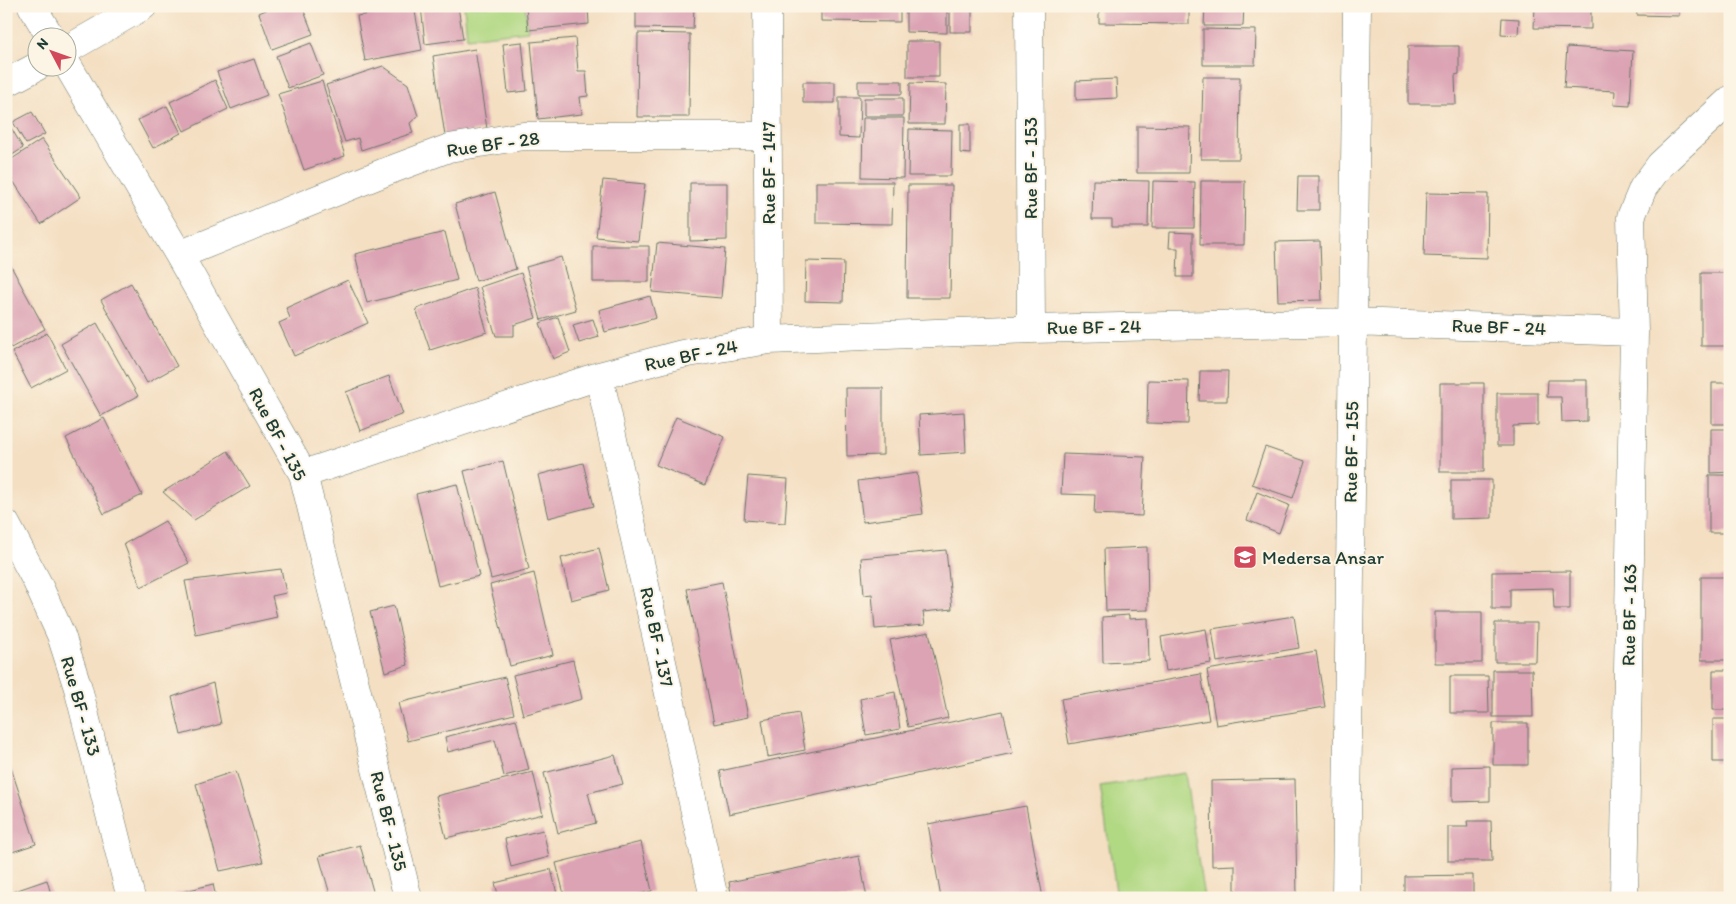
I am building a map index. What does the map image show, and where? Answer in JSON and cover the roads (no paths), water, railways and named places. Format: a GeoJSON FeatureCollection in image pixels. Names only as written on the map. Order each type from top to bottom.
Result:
{"type":"FeatureCollection","features":[{"type":"Feature","properties":{"kind":"street"},"geometry":{"type":"LineString","coordinates":[[32,6],[45,28]]}},
{"type":"Feature","properties":{"kind":"street"},"geometry":{"type":"LineString","coordinates":[[78,43],[142,6]]}},
{"type":"Feature","properties":{"kind":"street","name":"Rue BF - 147"},"geometry":{"type":"LineString","coordinates":[[767,6],[769,340]]}},
{"type":"Feature","properties":{"kind":"street","name":"Rue BF - 153"},"geometry":{"type":"LineString","coordinates":[[1029,6],[1032,329]]}},
{"type":"Feature","properties":{"kind":"street","name":"Rue BF - 155"},"geometry":{"type":"LineString","coordinates":[[1346,898],[1357,6]]}},
{"type":"Feature","properties":{"kind":"street"},"geometry":{"type":"LineString","coordinates":[[6,83],[28,71]]}},
{"type":"Feature","properties":{"kind":"street","name":"Rue BF - 135"},"geometry":{"type":"LineString","coordinates":[[75,78],[179,255],[303,474],[408,898]]}},
{"type":"Feature","properties":{"kind":"street"},"geometry":{"type":"LineString","coordinates":[[1634,332],[1631,217],[1642,188],[1660,165],[1730,100]]}},
{"type":"Feature","properties":{"kind":"street","name":"Rue BF - 28"},"geometry":{"type":"LineString","coordinates":[[179,255],[384,172],[449,148],[523,136],[767,136]]}},
{"type":"Feature","properties":{"kind":"street","name":"Rue BF - 24"},"geometry":{"type":"LineString","coordinates":[[303,474],[600,376],[682,354],[769,340],[1032,329],[1352,322],[1634,332]]}},
{"type":"Feature","properties":{"kind":"street","name":"Rue BF - 163"},"geometry":{"type":"LineString","coordinates":[[1624,898],[1634,332]]}},
{"type":"Feature","properties":{"kind":"street","name":"Rue BF - 137"},"geometry":{"type":"LineString","coordinates":[[600,376],[714,898]]}},
{"type":"Feature","properties":{"kind":"street","name":"Rue BF - 133"},"geometry":{"type":"LineString","coordinates":[[6,524],[37,582],[61,635],[78,688],[131,898]]}},
{"type":"Feature","properties":{"kind":"place","name":"Medersa Ansar"},"geometry":{"type":"Point","coordinates":[1245,557]}}]}
